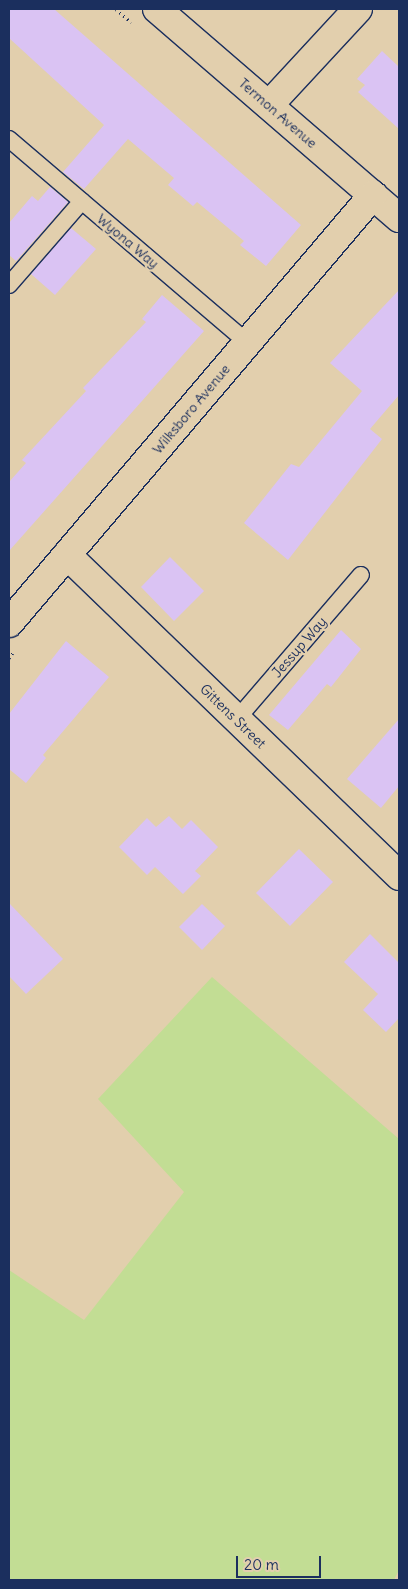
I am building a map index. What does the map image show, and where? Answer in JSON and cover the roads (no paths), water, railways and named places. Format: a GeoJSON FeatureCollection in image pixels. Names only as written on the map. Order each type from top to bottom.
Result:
{"type":"FeatureCollection","features":[{"type":"Feature","properties":{"kind":"street","name":"Termon Avenue"},"geometry":{"type":"LineString","coordinates":[[157,9],[399,218]]}},
{"type":"Feature","properties":{"kind":"street"},"geometry":{"type":"LineString","coordinates":[[269,105],[358,9]]}},
{"type":"Feature","properties":{"kind":"street","name":"Wilksboro Avenue"},"geometry":{"type":"LineString","coordinates":[[9,623],[373,195]]}},
{"type":"Feature","properties":{"kind":"street","name":"Gittens Street"},"geometry":{"type":"LineString","coordinates":[[67,555],[237,720],[397,870]]}},
{"type":"Feature","properties":{"kind":"lane","name":"Wyona Way"},"geometry":{"type":"LineString","coordinates":[[9,139],[248,342]]}},
{"type":"Feature","properties":{"kind":"lane"},"geometry":{"type":"LineString","coordinates":[[9,285],[82,201]]}},
{"type":"Feature","properties":{"kind":"lane","name":"Jessup Way"},"geometry":{"type":"LineString","coordinates":[[237,720],[361,575]]}}]}
